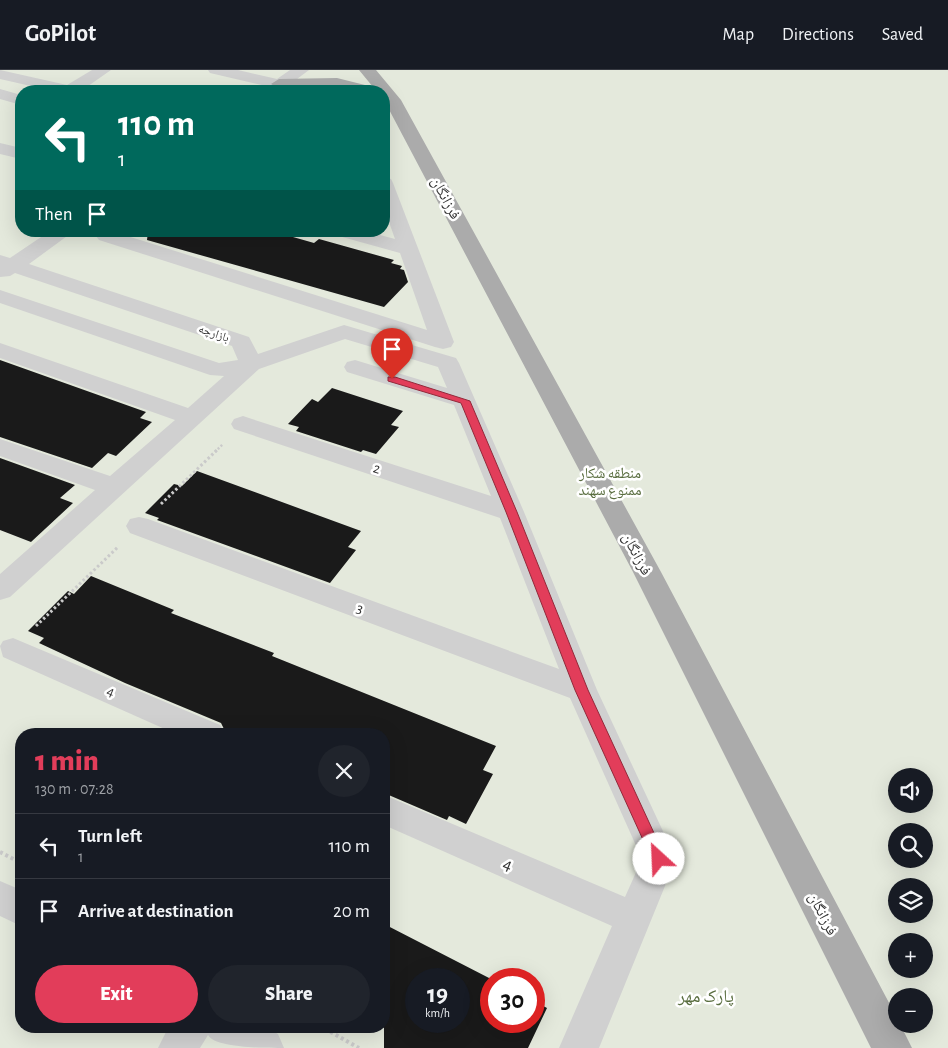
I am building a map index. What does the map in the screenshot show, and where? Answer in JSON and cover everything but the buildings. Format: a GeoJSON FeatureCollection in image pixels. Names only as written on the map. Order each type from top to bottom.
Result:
{"type":"FeatureCollection","features":[{"type":"Feature","properties":{"kind":"main road","name":"فرزانگان"},"geometry":{"type":"LineString","coordinates":[[368,70],[376,85]]}},
{"type":"Feature","properties":{"kind":"main road"},"geometry":{"type":"LineString","coordinates":[[312,85],[337,83],[344,85]]}},
{"type":"Feature","properties":{"kind":"main road","name":"فرزانگان"},"geometry":{"type":"LineString","coordinates":[[390,110],[647,572],[892,1048]]}},
{"type":"Feature","properties":{"kind":"street"},"geometry":{"type":"LineString","coordinates":[[80,85],[103,70]]}},
{"type":"Feature","properties":{"kind":"street"},"geometry":{"type":"LineString","coordinates":[[216,70],[240,72],[268,85]]}},
{"type":"Feature","properties":{"kind":"street"},"geometry":{"type":"LineString","coordinates":[[278,85],[301,70]]}},
{"type":"Feature","properties":{"kind":"street"},"geometry":{"type":"LineString","coordinates":[[220,85],[240,72]]}},
{"type":"Feature","properties":{"kind":"street"},"geometry":{"type":"LineString","coordinates":[[0,74],[46,85]]}},
{"type":"Feature","properties":{"kind":"street"},"geometry":{"type":"LineString","coordinates":[[0,94],[15,98]]}},
{"type":"Feature","properties":{"kind":"street"},"geometry":{"type":"LineString","coordinates":[[0,148],[15,152]]}},
{"type":"Feature","properties":{"kind":"street"},"geometry":{"type":"LineString","coordinates":[[109,237],[442,342],[390,200]]}},
{"type":"Feature","properties":{"kind":"street"},"geometry":{"type":"LineString","coordinates":[[4,267],[54,237]]}},
{"type":"Feature","properties":{"kind":"street"},"geometry":{"type":"LineString","coordinates":[[364,237],[408,249]]}},
{"type":"Feature","properties":{"kind":"street","name":"بازارچه"},"geometry":{"type":"LineString","coordinates":[[4,267],[241,342],[251,364]]}},
{"type":"Feature","properties":{"kind":"street"},"geometry":{"type":"LineString","coordinates":[[0,296],[218,370],[251,364],[344,332],[448,363],[511,512],[582,690],[659,859],[579,1048]]}},
{"type":"Feature","properties":{"kind":"street"},"geometry":{"type":"LineString","coordinates":[[0,350],[191,417]]}},
{"type":"Feature","properties":{"kind":"street"},"geometry":{"type":"LineString","coordinates":[[1,588],[251,364]]}},
{"type":"Feature","properties":{"kind":"street"},"geometry":{"type":"LineString","coordinates":[[355,367],[465,401]]}},
{"type":"Feature","properties":{"kind":"street","name":"2"},"geometry":{"type":"LineString","coordinates":[[244,424],[511,512]]}},
{"type":"Feature","properties":{"kind":"street"},"geometry":{"type":"LineString","coordinates":[[0,447],[114,487]]}},
{"type":"Feature","properties":{"kind":"street","name":"3"},"geometry":{"type":"LineString","coordinates":[[139,526],[582,690]]}},
{"type":"Feature","properties":{"kind":"street","name":"4"},"geometry":{"type":"LineString","coordinates":[[13,649],[195,728]]}},
{"type":"Feature","properties":{"kind":"street","name":"4"},"geometry":{"type":"LineString","coordinates":[[390,813],[633,918]]}},
{"type":"Feature","properties":{"kind":"street"},"geometry":{"type":"LineString","coordinates":[[0,896],[15,905]]}},
{"type":"Feature","properties":{"kind":"street"},"geometry":{"type":"LineString","coordinates":[[178,1048],[188,1033]]}},
{"type":"Feature","properties":{"kind":"street"},"geometry":{"type":"LineString","coordinates":[[236,1033],[264,1048]]}},
{"type":"Feature","properties":{"kind":"path"},"geometry":{"type":"LineString","coordinates":[[0,852],[15,860]]}},
{"type":"Feature","properties":{"kind":"path"},"geometry":{"type":"LineString","coordinates":[[332,1033],[359,1048]]}},
{"type":"Feature","properties":{"kind":"green space","name":"منطقه شکار ممنوع سهند"},"geometry":{"type":"Polygon","coordinates":[[[0,70],[948,70],[948,1048],[0,1048],[0,70]]]}},
{"type":"Feature","properties":{"kind":"route"},"geometry":{"type":"LineString","coordinates":[[392,379],[465,401],[582,690],[659,859]]}},
{"type":"Feature","properties":{"kind":"park label","name":"پارک مهر"},"geometry":{"type":"Point","coordinates":[706,996]}}]}
